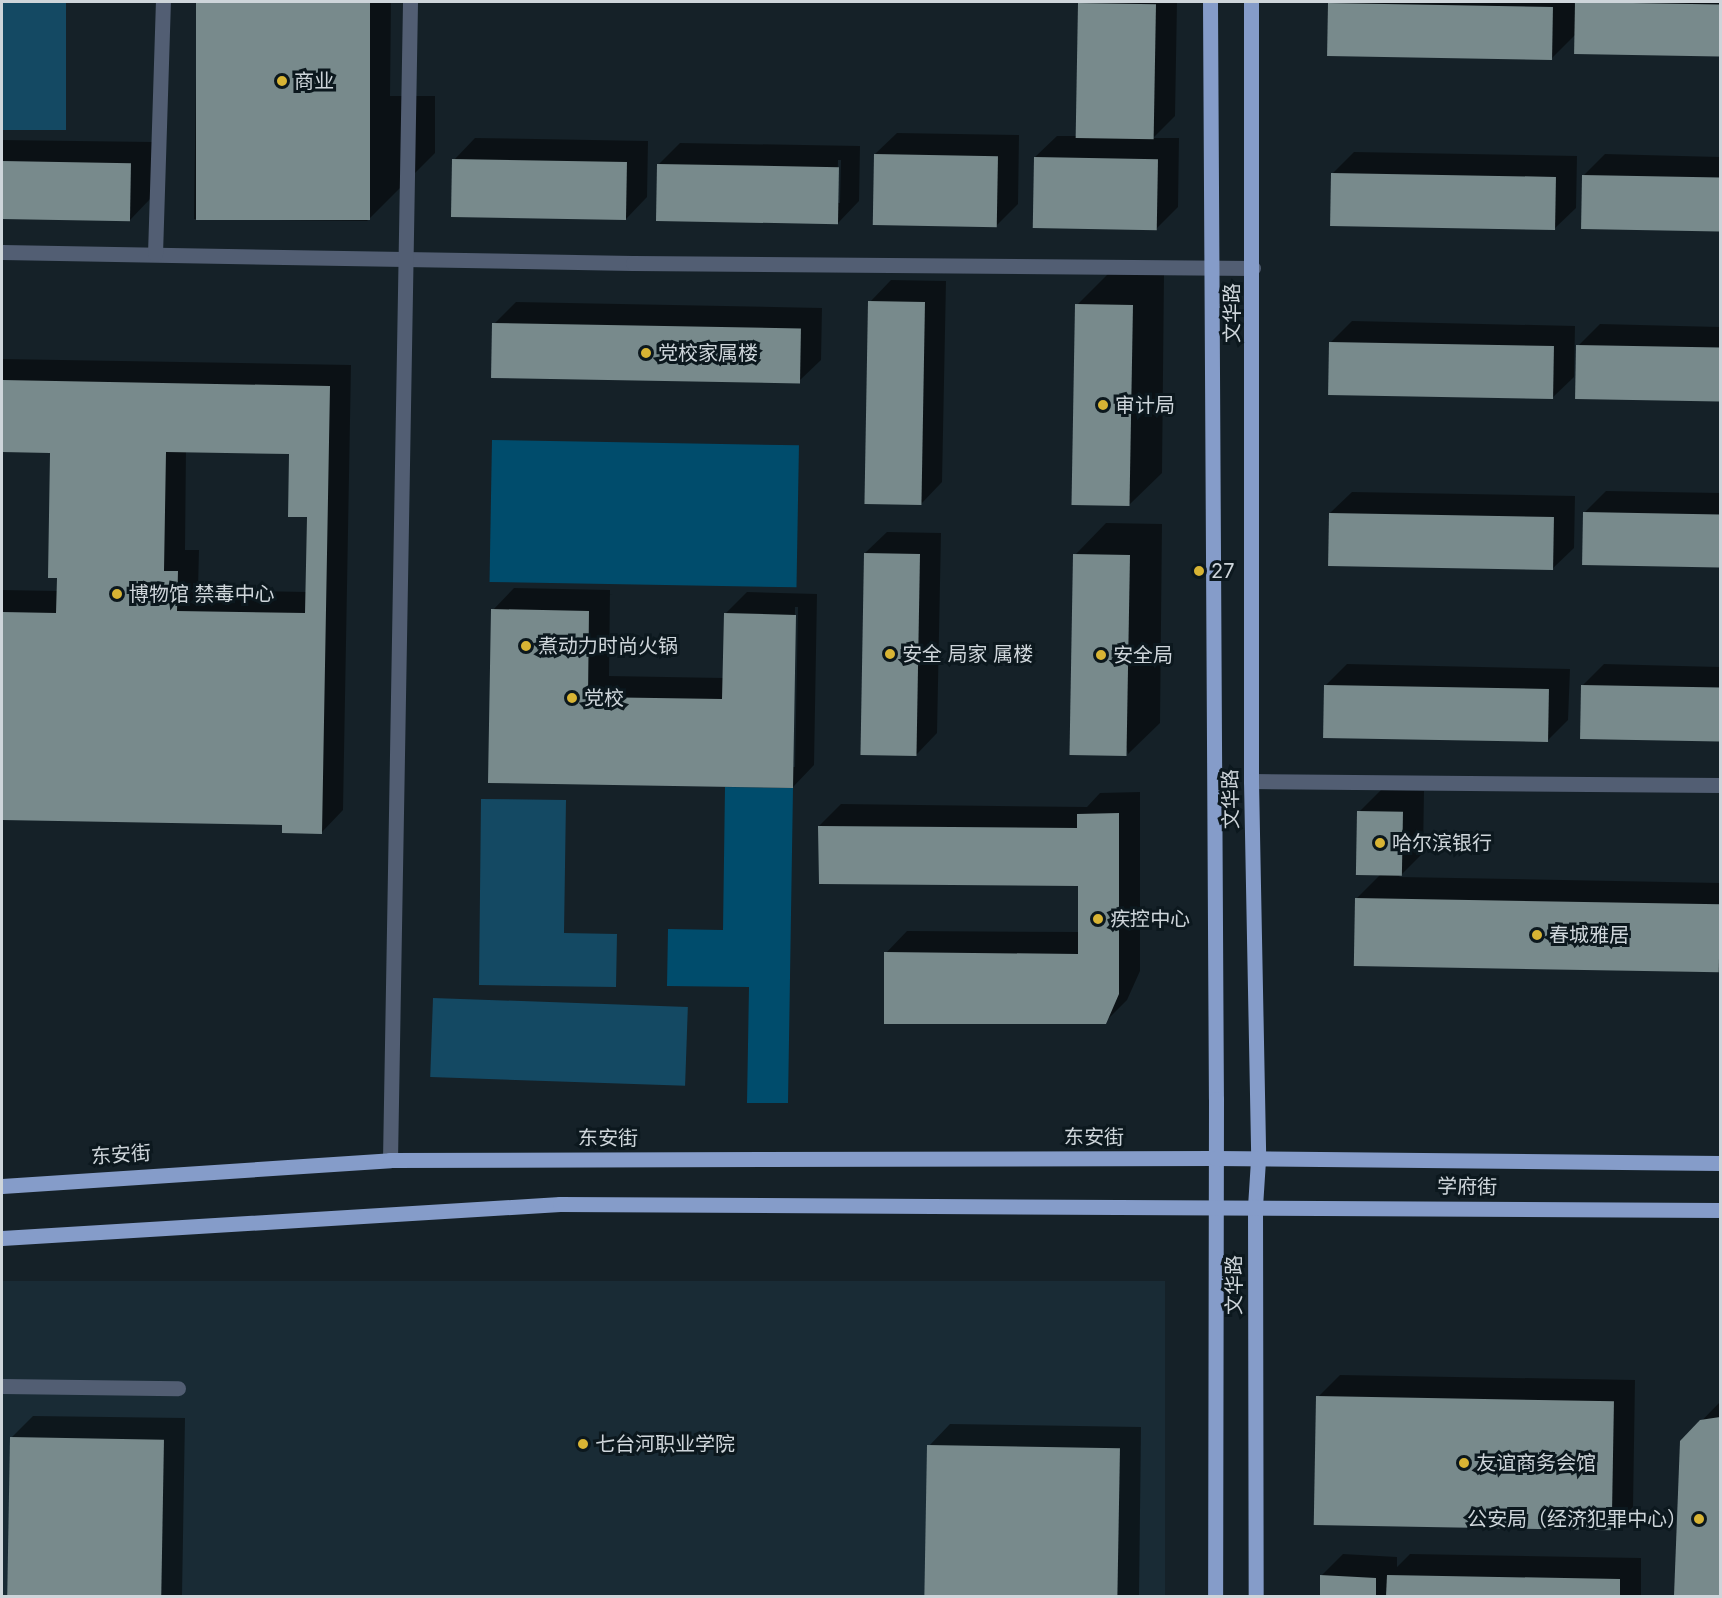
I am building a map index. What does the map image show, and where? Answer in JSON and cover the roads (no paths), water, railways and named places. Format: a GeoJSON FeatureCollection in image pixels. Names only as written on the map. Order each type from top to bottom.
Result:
{"type":"FeatureCollection","features":[{"type":"Feature","properties":{"kind":"main road","name":"文华路"},"geometry":{"type":"LineString","coordinates":[[1210,2],[1215,1596]]}},
{"type":"Feature","properties":{"kind":"main road","name":"文华路"},"geometry":{"type":"LineString","coordinates":[[1251,2],[1253,268],[1251,781],[1258,1160],[1255,1206],[1257,1596]]}},
{"type":"Feature","properties":{"kind":"main road","name":"东安街"},"geometry":{"type":"LineString","coordinates":[[2,1186],[390,1160],[1215,1158]]}},
{"type":"Feature","properties":{"kind":"main road","name":"学府街"},"geometry":{"type":"LineString","coordinates":[[1215,1158],[1720,1163]]}},
{"type":"Feature","properties":{"kind":"main road"},"geometry":{"type":"LineString","coordinates":[[2,1238],[560,1204],[1214,1207]]}},
{"type":"Feature","properties":{"kind":"main road","name":"学府街"},"geometry":{"type":"LineString","coordinates":[[1214,1207],[1720,1210]]}},
{"type":"Feature","properties":{"kind":"street"},"geometry":{"type":"LineString","coordinates":[[156,254],[163,2]]}},
{"type":"Feature","properties":{"kind":"street"},"geometry":{"type":"LineString","coordinates":[[390,1160],[410,2]]}},
{"type":"Feature","properties":{"kind":"street"},"geometry":{"type":"LineString","coordinates":[[2,252],[404,259],[1253,268]]}},
{"type":"Feature","properties":{"kind":"street"},"geometry":{"type":"LineString","coordinates":[[1251,781],[1720,785]]}},
{"type":"Feature","properties":{"kind":"street"},"geometry":{"type":"LineString","coordinates":[[2,1386],[178,1388]]}},
{"type":"Feature","properties":{"kind":"place","name":"商业"},"geometry":{"type":"Point","coordinates":[282,81]}},
{"type":"Feature","properties":{"kind":"place","name":"党校家属楼"},"geometry":{"type":"Point","coordinates":[646,353]}},
{"type":"Feature","properties":{"kind":"place","name":"审计局"},"geometry":{"type":"Point","coordinates":[1103,405]}},
{"type":"Feature","properties":{"kind":"place","name":"27"},"geometry":{"type":"Point","coordinates":[1199,571]}},
{"type":"Feature","properties":{"kind":"place","name":"博物馆 禁毒中心"},"geometry":{"type":"Point","coordinates":[117,594]}},
{"type":"Feature","properties":{"kind":"place","name":"煮动力时尚火锅"},"geometry":{"type":"Point","coordinates":[526,646]}},
{"type":"Feature","properties":{"kind":"place","name":"安全 局家 属楼"},"geometry":{"type":"Point","coordinates":[890,654]}},
{"type":"Feature","properties":{"kind":"place","name":"安全局"},"geometry":{"type":"Point","coordinates":[1101,655]}},
{"type":"Feature","properties":{"kind":"place","name":"党校"},"geometry":{"type":"Point","coordinates":[572,698]}},
{"type":"Feature","properties":{"kind":"place","name":"哈尔滨银行"},"geometry":{"type":"Point","coordinates":[1380,843]}},
{"type":"Feature","properties":{"kind":"place","name":"疾控中心"},"geometry":{"type":"Point","coordinates":[1098,919]}},
{"type":"Feature","properties":{"kind":"place","name":"春城雅居"},"geometry":{"type":"Point","coordinates":[1537,935]}},
{"type":"Feature","properties":{"kind":"place","name":"七台河职业学院"},"geometry":{"type":"Point","coordinates":[583,1444]}},
{"type":"Feature","properties":{"kind":"place","name":"友谊商务会馆"},"geometry":{"type":"Point","coordinates":[1464,1463]}},
{"type":"Feature","properties":{"kind":"place","name":"公安局（经济犯罪中心）"},"geometry":{"type":"Point","coordinates":[1699,1519]}}]}
